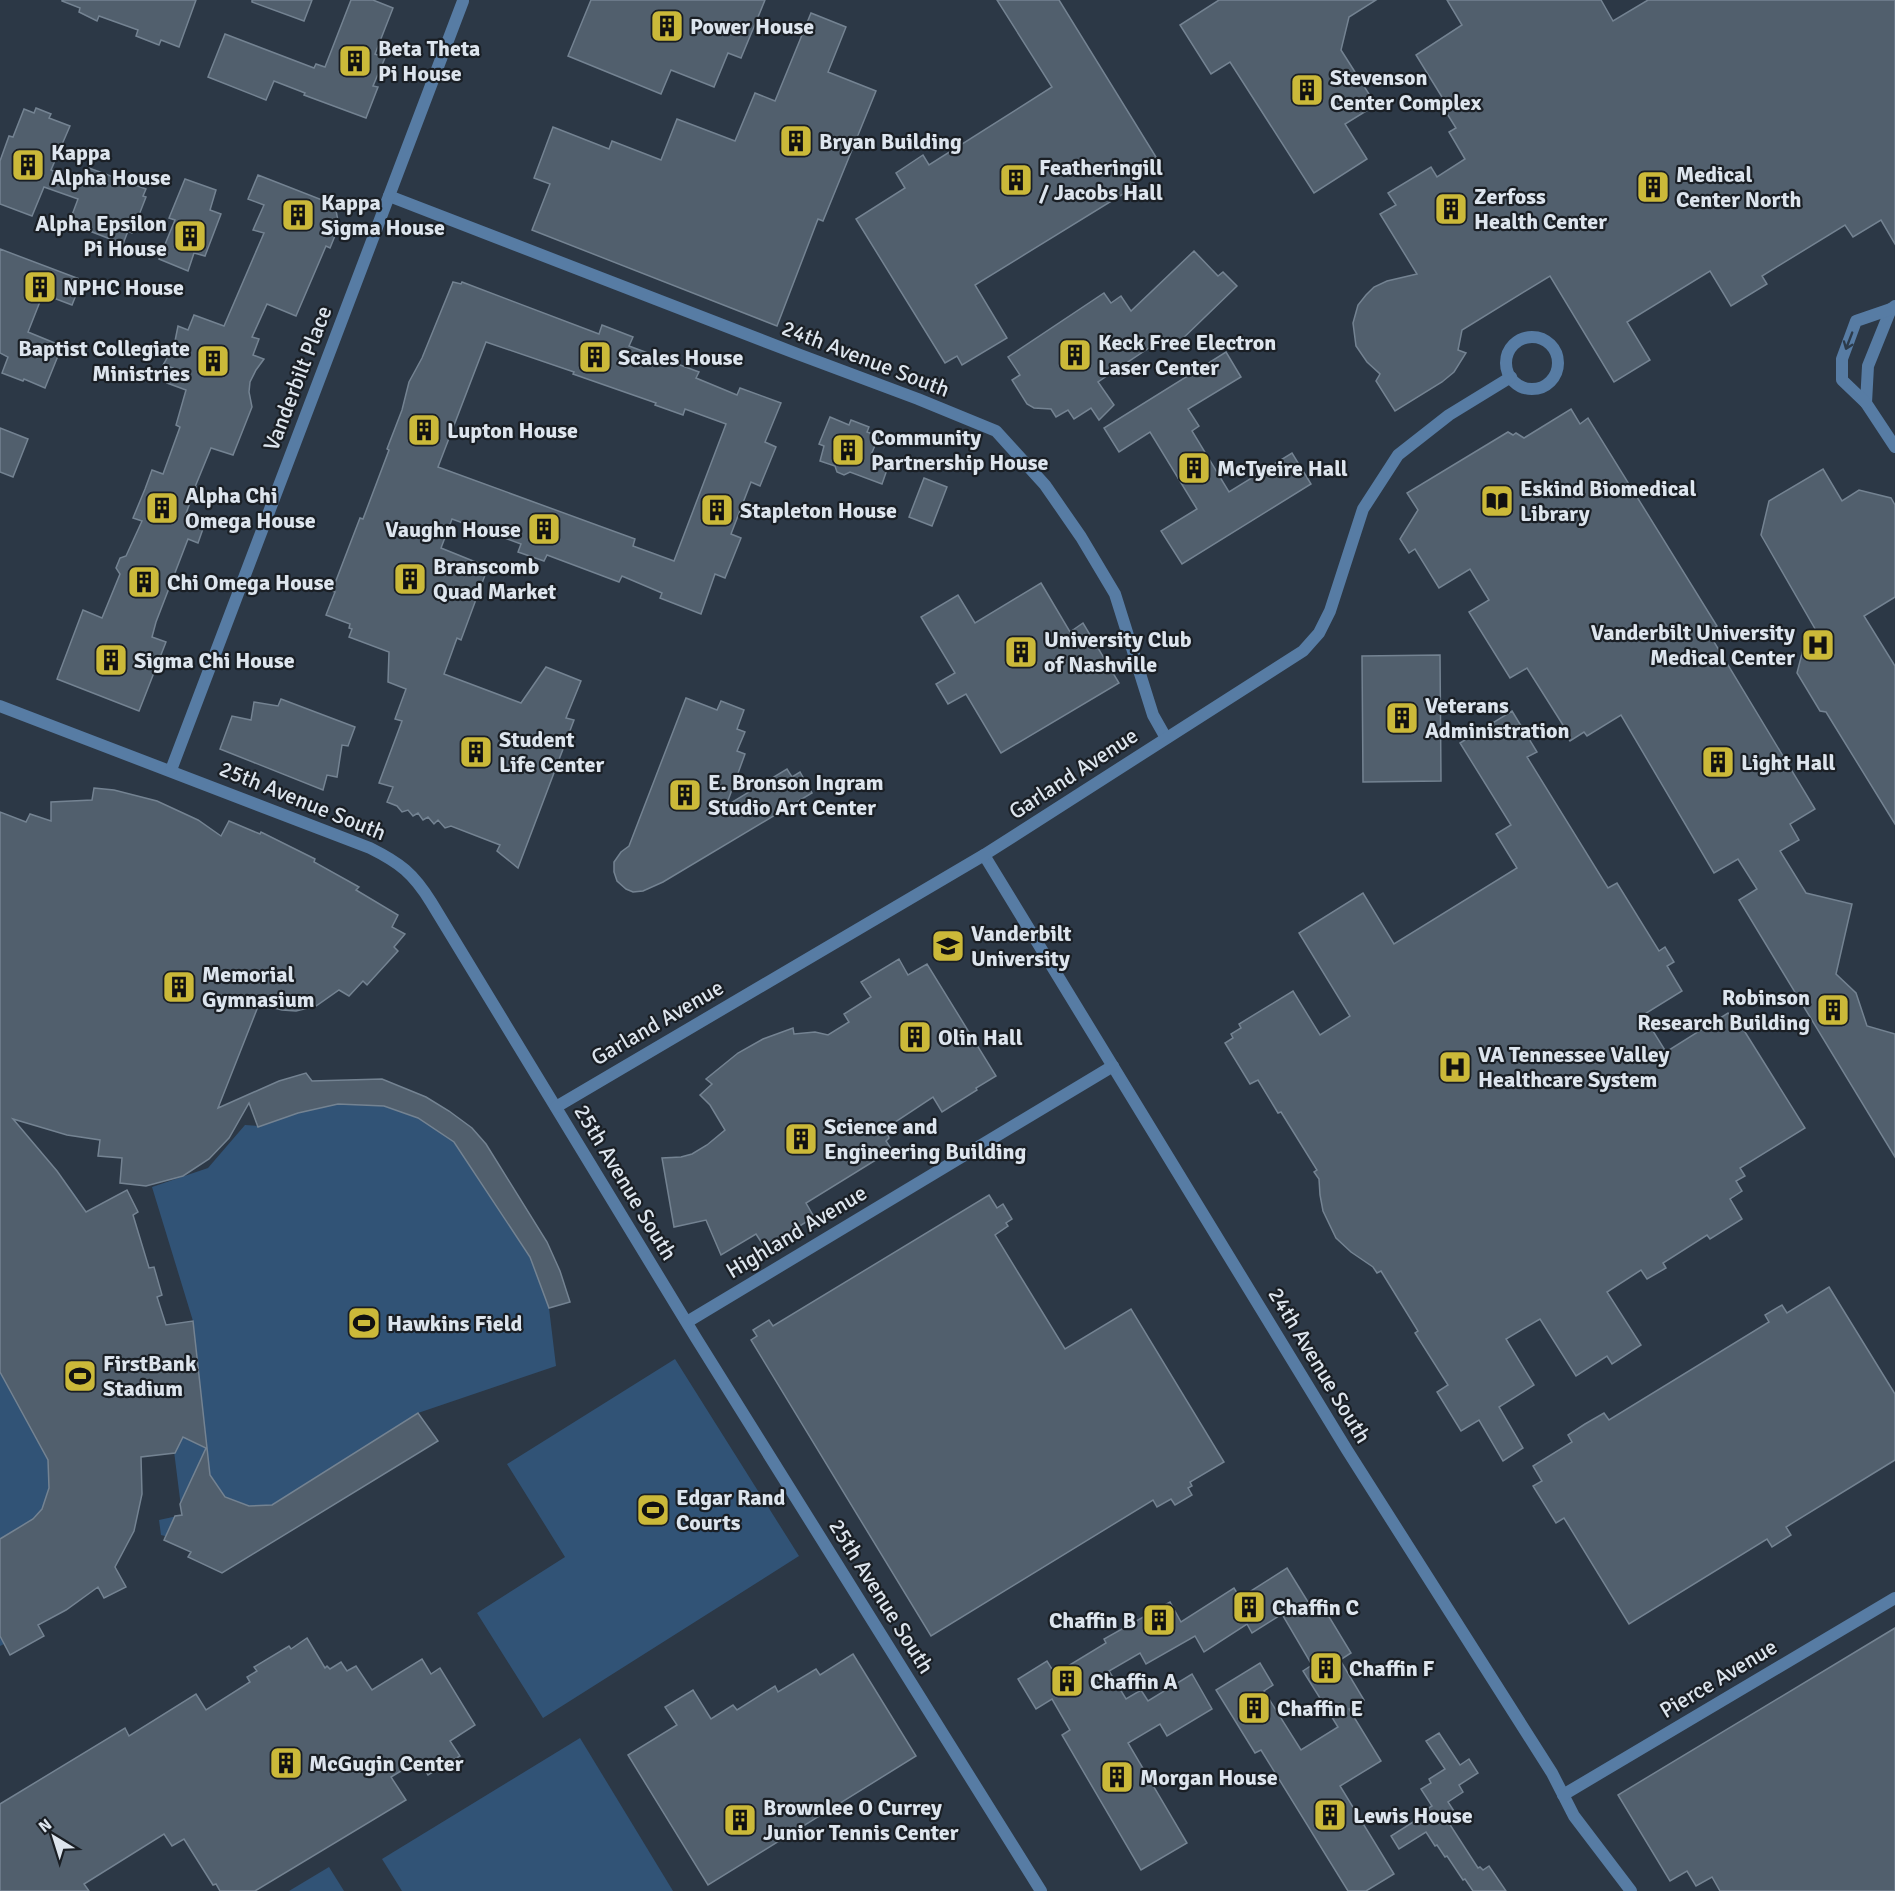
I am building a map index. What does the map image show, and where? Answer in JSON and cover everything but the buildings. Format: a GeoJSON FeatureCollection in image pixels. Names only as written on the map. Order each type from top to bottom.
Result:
{"type":"FeatureCollection","features":[{"type":"Feature","properties":{"kind":"street","name":"Vanderbilt Place"},"geometry":{"type":"LineString","coordinates":[[171,770],[463,1]]}},
{"type":"Feature","properties":{"kind":"street","name":"24th Avenue South"},"geometry":{"type":"LineString","coordinates":[[389,196],[996,431],[1045,485],[1082,537],[1115,594],[1153,716],[1166,738]]}},
{"type":"Feature","properties":{"kind":"street"},"geometry":{"type":"LineString","coordinates":[[1866,403],[1868,366],[1893,308]]}},
{"type":"Feature","properties":{"kind":"street"},"geometry":{"type":"LineString","coordinates":[[1893,308],[1856,321],[1842,359],[1842,381],[1866,403],[1895,447]]}},
{"type":"Feature","properties":{"kind":"street"},"geometry":{"type":"LineString","coordinates":[[1530,337],[1538,338],[1546,341],[1553,348],[1557,356],[1557,369],[1553,378],[1546,384],[1536,388],[1524,388],[1510,377],[1507,357],[1511,348],[1518,342],[1530,337]]}},
{"type":"Feature","properties":{"kind":"street","name":"Garland Avenue"},"geometry":{"type":"LineString","coordinates":[[556,1107],[984,855],[1303,651],[1319,633],[1330,611],[1363,509],[1398,455],[1449,415],[1510,377]]}},
{"type":"Feature","properties":{"kind":"street","name":"25th Avenue South"},"geometry":{"type":"LineString","coordinates":[[0,706],[370,848],[402,866],[423,889],[505,1027],[1041,1891]]}},
{"type":"Feature","properties":{"kind":"street","name":"24th Avenue South"},"geometry":{"type":"LineString","coordinates":[[984,855],[1347,1450],[1552,1773],[1574,1816],[1631,1891]]}},
{"type":"Feature","properties":{"kind":"street","name":"Highland Avenue"},"geometry":{"type":"LineString","coordinates":[[687,1322],[1113,1066]]}},
{"type":"Feature","properties":{"kind":"street","name":"Pierce Avenue"},"geometry":{"type":"LineString","coordinates":[[1563,1796],[1895,1598]]}},
{"type":"Feature","properties":{"kind":"shaded area","name":"Hawkins Field"},"geometry":{"type":"Polygon","coordinates":[[[306,1073],[312,1081],[382,1079],[426,1097],[449,1111],[472,1128],[486,1144],[547,1242],[570,1302],[549,1308],[556,1366],[418,1413],[438,1441],[227,1570],[224,1567],[220,1572],[188,1557],[191,1552],[164,1540],[165,1536],[161,1535],[159,1520],[182,1515],[173,1443],[141,1457],[142,1494],[134,1531],[101,1581],[126,1587],[104,1598],[97,1587],[66,1610],[38,1625],[10,1655],[4,1644],[0,1646],[0,1111],[57,1171],[75,1195],[160,1326],[193,1321],[152,1187],[208,1168],[245,1125],[258,1126],[279,1081],[306,1073]]]}},
{"type":"Feature","properties":{"kind":"shaded area","name":"Edgar Rand Courts"},"geometry":{"type":"Polygon","coordinates":[[[675,1359],[799,1556],[543,1718],[477,1613],[565,1557],[507,1464],[675,1359]]]}},
{"type":"Feature","properties":{"kind":"shaded area"},"geometry":{"type":"Polygon","coordinates":[[[580,1738],[673,1891],[402,1891],[382,1859],[580,1738]]]}},
{"type":"Feature","properties":{"kind":"shaded area"},"geometry":{"type":"Polygon","coordinates":[[[329,1867],[344,1891],[289,1891],[329,1867]]]}},
{"type":"Feature","properties":{"kind":"place","name":"Power House"},"geometry":{"type":"Point","coordinates":[667,26]}},
{"type":"Feature","properties":{"kind":"place","name":"Beta Theta Pi House"},"geometry":{"type":"Point","coordinates":[355,61]}},
{"type":"Feature","properties":{"kind":"place","name":"Stevenson Center Complex"},"geometry":{"type":"Point","coordinates":[1307,90]}},
{"type":"Feature","properties":{"kind":"place","name":"Bryan Building"},"geometry":{"type":"Point","coordinates":[796,141]}},
{"type":"Feature","properties":{"kind":"place","name":"Kappa Alpha House"},"geometry":{"type":"Point","coordinates":[28,165]}},
{"type":"Feature","properties":{"kind":"place","name":"Featheringill / Jacobs Hall"},"geometry":{"type":"Point","coordinates":[1016,180]}},
{"type":"Feature","properties":{"kind":"place","name":"Medical Center North"},"geometry":{"type":"Point","coordinates":[1653,187]}},
{"type":"Feature","properties":{"kind":"place","name":"Zerfoss Health Center"},"geometry":{"type":"Point","coordinates":[1451,209]}},
{"type":"Feature","properties":{"kind":"place","name":"Kappa Sigma House"},"geometry":{"type":"Point","coordinates":[298,215]}},
{"type":"Feature","properties":{"kind":"place","name":"Alpha Epsilon Pi House"},"geometry":{"type":"Point","coordinates":[190,236]}},
{"type":"Feature","properties":{"kind":"place","name":"NPHC House"},"geometry":{"type":"Point","coordinates":[40,287]}},
{"type":"Feature","properties":{"kind":"place","name":"Keck Free Electron Laser Center"},"geometry":{"type":"Point","coordinates":[1075,355]}},
{"type":"Feature","properties":{"kind":"place","name":"Scales House"},"geometry":{"type":"Point","coordinates":[595,357]}},
{"type":"Feature","properties":{"kind":"place","name":"Baptist Collegiate Ministries"},"geometry":{"type":"Point","coordinates":[213,361]}},
{"type":"Feature","properties":{"kind":"place","name":"Lupton House"},"geometry":{"type":"Point","coordinates":[424,430]}},
{"type":"Feature","properties":{"kind":"place","name":"Community Partnership House"},"geometry":{"type":"Point","coordinates":[848,450]}},
{"type":"Feature","properties":{"kind":"place","name":"McTyeire Hall"},"geometry":{"type":"Point","coordinates":[1194,468]}},
{"type":"Feature","properties":{"kind":"place","name":"Eskind Biomedical Library"},"geometry":{"type":"Point","coordinates":[1497,501]}},
{"type":"Feature","properties":{"kind":"place","name":"Alpha Chi Omega House"},"geometry":{"type":"Point","coordinates":[162,508]}},
{"type":"Feature","properties":{"kind":"place","name":"Stapleton House"},"geometry":{"type":"Point","coordinates":[717,510]}},
{"type":"Feature","properties":{"kind":"place","name":"Vaughn House"},"geometry":{"type":"Point","coordinates":[544,529]}},
{"type":"Feature","properties":{"kind":"place","name":"Branscomb Quad Market"},"geometry":{"type":"Point","coordinates":[410,579]}},
{"type":"Feature","properties":{"kind":"place","name":"Chi Omega House"},"geometry":{"type":"Point","coordinates":[144,582]}},
{"type":"Feature","properties":{"kind":"place","name":"Vanderbilt University Medical Center"},"geometry":{"type":"Point","coordinates":[1818,645]}},
{"type":"Feature","properties":{"kind":"place","name":"University Club of Nashville"},"geometry":{"type":"Point","coordinates":[1021,652]}},
{"type":"Feature","properties":{"kind":"place","name":"Sigma Chi House"},"geometry":{"type":"Point","coordinates":[111,660]}},
{"type":"Feature","properties":{"kind":"place","name":"Veterans Administration"},"geometry":{"type":"Point","coordinates":[1402,718]}},
{"type":"Feature","properties":{"kind":"place","name":"Student Life Center"},"geometry":{"type":"Point","coordinates":[476,752]}},
{"type":"Feature","properties":{"kind":"place","name":"Light Hall"},"geometry":{"type":"Point","coordinates":[1718,762]}},
{"type":"Feature","properties":{"kind":"place","name":"E. Bronson Ingram Studio Art Center"},"geometry":{"type":"Point","coordinates":[685,795]}},
{"type":"Feature","properties":{"kind":"place","name":"Vanderbilt University"},"geometry":{"type":"Point","coordinates":[948,946]}},
{"type":"Feature","properties":{"kind":"place","name":"Memorial Gymnasium"},"geometry":{"type":"Point","coordinates":[179,987]}},
{"type":"Feature","properties":{"kind":"place","name":"Robinson Research Building"},"geometry":{"type":"Point","coordinates":[1833,1010]}},
{"type":"Feature","properties":{"kind":"place","name":"Olin Hall"},"geometry":{"type":"Point","coordinates":[915,1037]}},
{"type":"Feature","properties":{"kind":"place","name":"VA Tennessee Valley Healthcare System"},"geometry":{"type":"Point","coordinates":[1455,1067]}},
{"type":"Feature","properties":{"kind":"place","name":"Science and Engineering Building"},"geometry":{"type":"Point","coordinates":[801,1139]}},
{"type":"Feature","properties":{"kind":"place","name":"Hawkins Field"},"geometry":{"type":"Point","coordinates":[364,1323]}},
{"type":"Feature","properties":{"kind":"place","name":"FirstBank Stadium"},"geometry":{"type":"Point","coordinates":[80,1376]}},
{"type":"Feature","properties":{"kind":"place","name":"Edgar Rand Courts"},"geometry":{"type":"Point","coordinates":[653,1510]}},
{"type":"Feature","properties":{"kind":"place","name":"Chaffin C"},"geometry":{"type":"Point","coordinates":[1249,1607]}},
{"type":"Feature","properties":{"kind":"place","name":"Chaffin B"},"geometry":{"type":"Point","coordinates":[1159,1620]}},
{"type":"Feature","properties":{"kind":"place","name":"Chaffin F"},"geometry":{"type":"Point","coordinates":[1326,1668]}},
{"type":"Feature","properties":{"kind":"place","name":"Chaffin A"},"geometry":{"type":"Point","coordinates":[1067,1681]}},
{"type":"Feature","properties":{"kind":"place","name":"Chaffin E"},"geometry":{"type":"Point","coordinates":[1254,1708]}},
{"type":"Feature","properties":{"kind":"place","name":"McGugin Center"},"geometry":{"type":"Point","coordinates":[286,1763]}},
{"type":"Feature","properties":{"kind":"place","name":"Morgan House"},"geometry":{"type":"Point","coordinates":[1117,1777]}},
{"type":"Feature","properties":{"kind":"place","name":"Lewis House"},"geometry":{"type":"Point","coordinates":[1330,1815]}},
{"type":"Feature","properties":{"kind":"place","name":"Brownlee O Currey Junior Tennis Center"},"geometry":{"type":"Point","coordinates":[740,1820]}}]}
